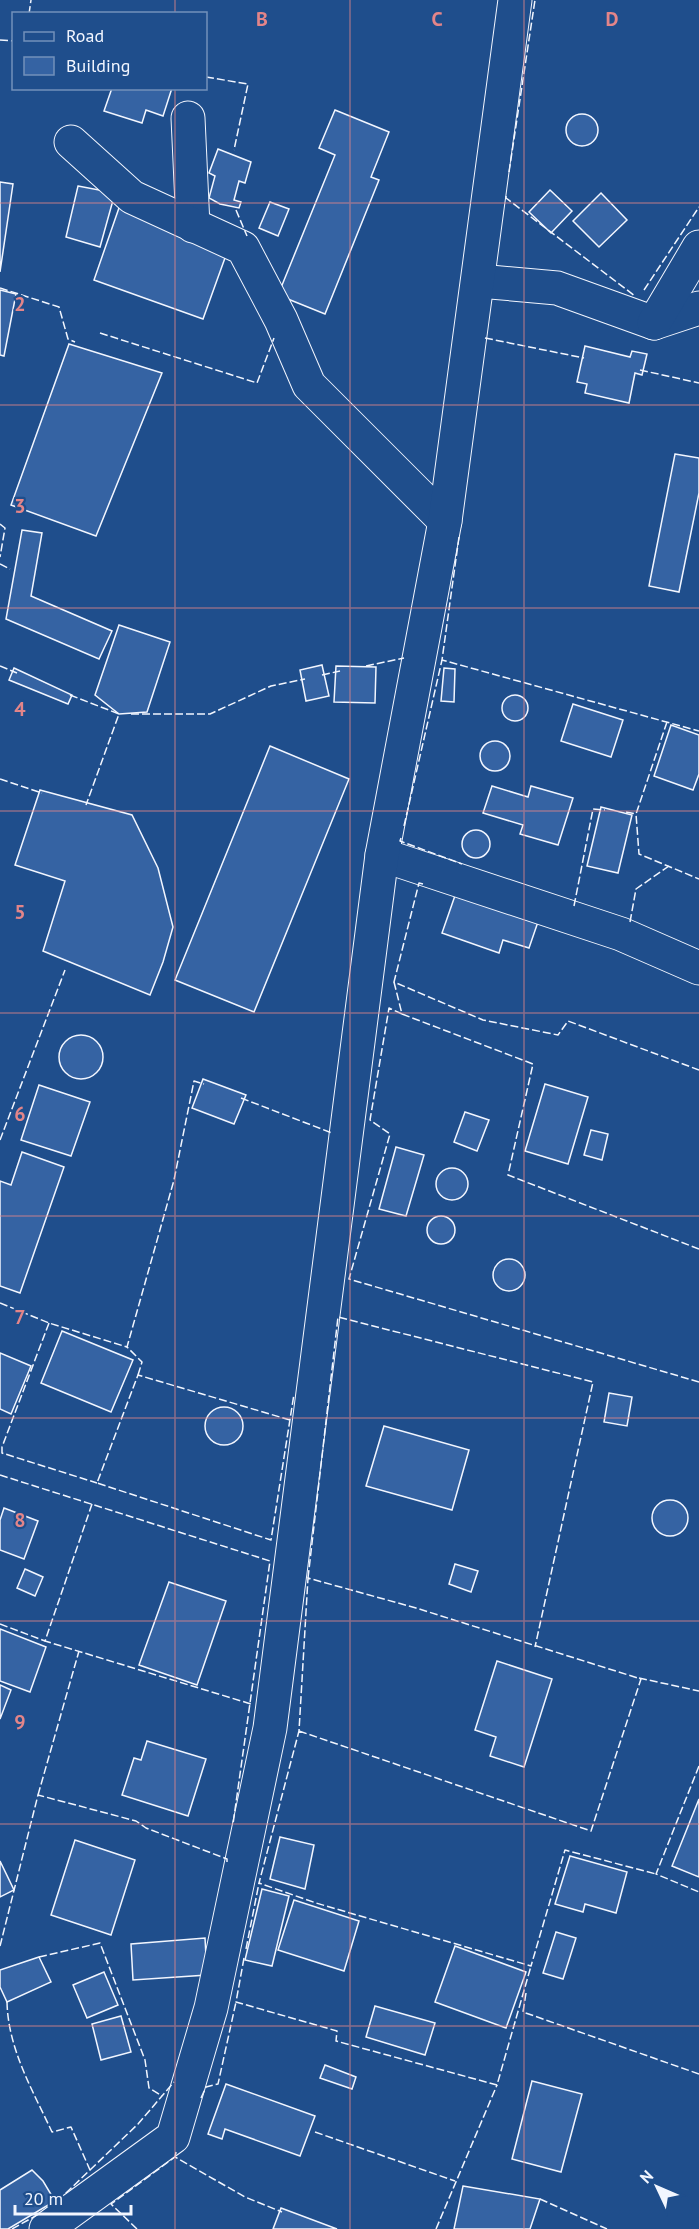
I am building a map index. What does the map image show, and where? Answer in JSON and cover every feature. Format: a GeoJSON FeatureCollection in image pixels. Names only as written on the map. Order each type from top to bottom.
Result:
{"type":"FeatureCollection","features":[{"type":"Feature","properties":{"kind":"street"},"geometry":{"type":"LineString","coordinates":[[46,2229],[173,2137],[211,2008],[270,1728],[382,855],[445,521],[515,0]]}},
{"type":"Feature","properties":{"kind":"street"},"geometry":{"type":"LineString","coordinates":[[188,118],[193,226]]}},
{"type":"Feature","properties":{"kind":"street"},"geometry":{"type":"LineString","coordinates":[[71,142],[132,197],[243,248],[281,320],[309,385],[445,521]]}},
{"type":"Feature","properties":{"kind":"street"},"geometry":{"type":"LineString","coordinates":[[654,323],[699,247]]}},
{"type":"Feature","properties":{"kind":"street"},"geometry":{"type":"LineString","coordinates":[[479,281],[556,288],[654,323],[699,308]]}},
{"type":"Feature","properties":{"kind":"street"},"geometry":{"type":"LineString","coordinates":[[382,855],[621,934],[699,968]]}},
{"type":"Feature","properties":{"kind":"building"},"geometry":{"type":"Polygon","coordinates":[[[111,90],[171,90],[163,116],[146,110],[142,123],[104,111],[111,90]]]}},
{"type":"Feature","properties":{"kind":"building"},"geometry":{"type":"Polygon","coordinates":[[[335,110],[389,132],[371,177],[379,180],[325,314],[278,295],[335,155],[319,148],[335,110]]]}},
{"type":"Feature","properties":{"kind":"building"},"geometry":{"type":"Polygon","coordinates":[[[582,114],[594,118],[598,130],[594,142],[582,146],[570,142],[566,130],[570,118],[582,114]]]}},
{"type":"Feature","properties":{"kind":"building"},"geometry":{"type":"Polygon","coordinates":[[[218,149],[251,162],[245,183],[239,181],[234,200],[241,202],[239,208],[220,204],[209,198],[215,176],[209,173],[218,149]]]}},
{"type":"Feature","properties":{"kind":"building"},"geometry":{"type":"Polygon","coordinates":[[[0,182],[13,184],[0,272],[0,182]]]}},
{"type":"Feature","properties":{"kind":"building"},"geometry":{"type":"Polygon","coordinates":[[[78,186],[115,193],[100,247],[66,237],[78,186]]]}},
{"type":"Feature","properties":{"kind":"building"},"geometry":{"type":"Polygon","coordinates":[[[550,190],[572,211],[551,233],[529,212],[550,190]]]}},
{"type":"Feature","properties":{"kind":"building"},"geometry":{"type":"Polygon","coordinates":[[[601,193],[627,220],[599,247],[573,221],[601,193]]]}},
{"type":"Feature","properties":{"kind":"building"},"geometry":{"type":"Polygon","coordinates":[[[270,202],[289,209],[278,236],[259,228],[270,202]]]}},
{"type":"Feature","properties":{"kind":"building"},"geometry":{"type":"Polygon","coordinates":[[[120,205],[230,244],[203,319],[94,280],[120,205]]]}},
{"type":"Feature","properties":{"kind":"building"},"geometry":{"type":"Polygon","coordinates":[[[0,290],[16,294],[4,356],[0,355],[0,290]]]}},
{"type":"Feature","properties":{"kind":"building"},"geometry":{"type":"Polygon","coordinates":[[[69,344],[162,373],[96,536],[11,505],[69,344]]]}},
{"type":"Feature","properties":{"kind":"building"},"geometry":{"type":"Polygon","coordinates":[[[585,346],[630,357],[632,351],[647,354],[642,375],[635,373],[629,403],[585,393],[587,384],[577,382],[585,346]]]}},
{"type":"Feature","properties":{"kind":"building"},"geometry":{"type":"Polygon","coordinates":[[[675,454],[699,458],[699,493],[679,592],[649,586],[675,454]]]}},
{"type":"Feature","properties":{"kind":"building"},"geometry":{"type":"Polygon","coordinates":[[[22,530],[42,533],[31,596],[112,631],[99,659],[6,619],[22,530]]]}},
{"type":"Feature","properties":{"kind":"building"},"geometry":{"type":"Polygon","coordinates":[[[119,625],[170,642],[147,712],[119,714],[95,695],[119,625]]]}},
{"type":"Feature","properties":{"kind":"building"},"geometry":{"type":"Polygon","coordinates":[[[322,665],[329,696],[306,701],[300,670],[322,665]]]}},
{"type":"Feature","properties":{"kind":"building"},"geometry":{"type":"Polygon","coordinates":[[[336,666],[376,667],[375,703],[334,702],[336,666]]]}},
{"type":"Feature","properties":{"kind":"building"},"geometry":{"type":"Polygon","coordinates":[[[14,668],[72,695],[68,704],[9,680],[14,668]]]}},
{"type":"Feature","properties":{"kind":"building"},"geometry":{"type":"Polygon","coordinates":[[[444,668],[455,669],[454,702],[441,701],[444,668]]]}},
{"type":"Feature","properties":{"kind":"building"},"geometry":{"type":"Polygon","coordinates":[[[515,695],[524,699],[528,708],[524,717],[515,721],[506,717],[502,708],[506,699],[515,695]]]}},
{"type":"Feature","properties":{"kind":"building"},"geometry":{"type":"Polygon","coordinates":[[[573,704],[623,720],[611,757],[561,741],[573,704]]]}},
{"type":"Feature","properties":{"kind":"building"},"geometry":{"type":"Polygon","coordinates":[[[671,725],[699,735],[699,774],[693,790],[654,776],[671,725]]]}},
{"type":"Feature","properties":{"kind":"building"},"geometry":{"type":"Polygon","coordinates":[[[495,741],[506,745],[510,756],[506,767],[495,771],[484,767],[480,756],[484,745],[495,741]]]}},
{"type":"Feature","properties":{"kind":"building"},"geometry":{"type":"Polygon","coordinates":[[[270,746],[349,779],[254,1012],[175,980],[270,746]]]}},
{"type":"Feature","properties":{"kind":"building"},"geometry":{"type":"Polygon","coordinates":[[[492,786],[528,797],[531,786],[573,798],[558,845],[520,834],[523,825],[483,813],[492,786]]]}},
{"type":"Feature","properties":{"kind":"building"},"geometry":{"type":"Polygon","coordinates":[[[40,790],[132,815],[158,868],[173,927],[150,995],[43,951],[65,881],[15,865],[40,790]]]}},
{"type":"Feature","properties":{"kind":"building"},"geometry":{"type":"Polygon","coordinates":[[[601,807],[632,815],[618,873],[587,866],[601,807]]]}},
{"type":"Feature","properties":{"kind":"building"},"geometry":{"type":"Polygon","coordinates":[[[476,830],[486,834],[490,844],[486,854],[476,858],[466,854],[462,844],[466,834],[476,830]]]}},
{"type":"Feature","properties":{"kind":"building"},"geometry":{"type":"Polygon","coordinates":[[[458,887],[540,916],[529,948],[503,940],[499,953],[442,933],[458,887]]]}},
{"type":"Feature","properties":{"kind":"building"},"geometry":{"type":"Polygon","coordinates":[[[81,1035],[96,1042],[103,1057],[96,1072],[81,1079],[66,1072],[59,1057],[66,1042],[81,1035]]]}},
{"type":"Feature","properties":{"kind":"building"},"geometry":{"type":"Polygon","coordinates":[[[203,1079],[246,1095],[234,1124],[192,1108],[203,1079]]]}},
{"type":"Feature","properties":{"kind":"building"},"geometry":{"type":"Polygon","coordinates":[[[545,1084],[588,1097],[568,1164],[525,1151],[545,1084]]]}},
{"type":"Feature","properties":{"kind":"building"},"geometry":{"type":"Polygon","coordinates":[[[39,1085],[90,1102],[71,1156],[21,1140],[39,1085]]]}},
{"type":"Feature","properties":{"kind":"building"},"geometry":{"type":"Polygon","coordinates":[[[465,1112],[489,1120],[477,1151],[454,1142],[465,1112]]]}},
{"type":"Feature","properties":{"kind":"building"},"geometry":{"type":"Polygon","coordinates":[[[591,1130],[608,1134],[602,1160],[584,1155],[591,1130]]]}},
{"type":"Feature","properties":{"kind":"building"},"geometry":{"type":"Polygon","coordinates":[[[396,1147],[424,1155],[406,1216],[379,1209],[396,1147]]]}},
{"type":"Feature","properties":{"kind":"building"},"geometry":{"type":"Polygon","coordinates":[[[22,1152],[64,1167],[20,1293],[0,1286],[0,1181],[11,1185],[22,1152]]]}},
{"type":"Feature","properties":{"kind":"building"},"geometry":{"type":"Polygon","coordinates":[[[452,1168],[463,1173],[468,1184],[463,1195],[452,1200],[441,1195],[436,1184],[441,1173],[452,1168]]]}},
{"type":"Feature","properties":{"kind":"building"},"geometry":{"type":"Polygon","coordinates":[[[441,1216],[451,1220],[455,1230],[451,1240],[441,1244],[431,1240],[427,1230],[431,1220],[441,1216]]]}},
{"type":"Feature","properties":{"kind":"building"},"geometry":{"type":"Polygon","coordinates":[[[509,1259],[520,1264],[525,1275],[520,1286],[509,1291],[498,1286],[493,1275],[498,1264],[509,1259]]]}},
{"type":"Feature","properties":{"kind":"building"},"geometry":{"type":"Polygon","coordinates":[[[62,1331],[133,1360],[111,1412],[41,1383],[62,1331]]]}},
{"type":"Feature","properties":{"kind":"building"},"geometry":{"type":"Polygon","coordinates":[[[0,1353],[31,1366],[11,1414],[0,1409],[0,1353]]]}},
{"type":"Feature","properties":{"kind":"building"},"geometry":{"type":"Polygon","coordinates":[[[609,1393],[632,1397],[627,1426],[604,1422],[609,1393]]]}},
{"type":"Feature","properties":{"kind":"building"},"geometry":{"type":"Polygon","coordinates":[[[224,1407],[231,1408],[237,1413],[242,1419],[242,1433],[237,1439],[231,1444],[224,1445],[217,1444],[211,1439],[206,1433],[205,1426],[206,1419],[211,1413],[217,1408],[224,1407]]]}},
{"type":"Feature","properties":{"kind":"building"},"geometry":{"type":"Polygon","coordinates":[[[384,1426],[469,1450],[452,1510],[366,1486],[384,1426]]]}},
{"type":"Feature","properties":{"kind":"building"},"geometry":{"type":"Polygon","coordinates":[[[670,1500],[683,1505],[688,1518],[683,1531],[670,1536],[657,1531],[652,1518],[657,1505],[670,1500]]]}},
{"type":"Feature","properties":{"kind":"building"},"geometry":{"type":"Polygon","coordinates":[[[4,1508],[38,1521],[24,1559],[0,1550],[0,1520],[4,1508]]]}},
{"type":"Feature","properties":{"kind":"building"},"geometry":{"type":"Polygon","coordinates":[[[455,1564],[478,1571],[471,1592],[449,1584],[455,1564]]]}},
{"type":"Feature","properties":{"kind":"building"},"geometry":{"type":"Polygon","coordinates":[[[25,1569],[43,1577],[35,1596],[17,1588],[25,1569]]]}},
{"type":"Feature","properties":{"kind":"building"},"geometry":{"type":"Polygon","coordinates":[[[169,1582],[226,1601],[197,1685],[139,1665],[169,1582]]]}},
{"type":"Feature","properties":{"kind":"building"},"geometry":{"type":"Polygon","coordinates":[[[0,1629],[46,1647],[30,1692],[0,1681],[0,1629]]]}},
{"type":"Feature","properties":{"kind":"building"},"geometry":{"type":"Polygon","coordinates":[[[497,1661],[552,1679],[524,1767],[490,1756],[496,1737],[475,1730],[497,1661]]]}},
{"type":"Feature","properties":{"kind":"building"},"geometry":{"type":"Polygon","coordinates":[[[0,1685],[11,1690],[0,1719],[0,1685]]]}},
{"type":"Feature","properties":{"kind":"building"},"geometry":{"type":"Polygon","coordinates":[[[147,1741],[206,1759],[188,1816],[122,1795],[134,1758],[141,1760],[147,1741]]]}},
{"type":"Feature","properties":{"kind":"building"},"geometry":{"type":"Polygon","coordinates":[[[699,1799],[699,1877],[672,1866],[699,1799]]]}},
{"type":"Feature","properties":{"kind":"building"},"geometry":{"type":"Polygon","coordinates":[[[280,1837],[314,1845],[305,1889],[270,1879],[280,1837]]]}},
{"type":"Feature","properties":{"kind":"building"},"geometry":{"type":"Polygon","coordinates":[[[75,1840],[135,1860],[111,1935],[51,1915],[75,1840]]]}},
{"type":"Feature","properties":{"kind":"building"},"geometry":{"type":"Polygon","coordinates":[[[570,1856],[627,1872],[616,1913],[585,1904],[583,1912],[555,1904],[570,1856]]]}},
{"type":"Feature","properties":{"kind":"building"},"geometry":{"type":"Polygon","coordinates":[[[0,1861],[14,1890],[0,1897],[0,1861]]]}},
{"type":"Feature","properties":{"kind":"building"},"geometry":{"type":"Polygon","coordinates":[[[262,1889],[289,1896],[272,1966],[245,1960],[262,1889]]]}},
{"type":"Feature","properties":{"kind":"building"},"geometry":{"type":"Polygon","coordinates":[[[294,1900],[359,1921],[344,1971],[278,1950],[294,1900]]]}},
{"type":"Feature","properties":{"kind":"building"},"geometry":{"type":"Polygon","coordinates":[[[556,1932],[576,1938],[563,1979],[543,1973],[556,1932]]]}},
{"type":"Feature","properties":{"kind":"building"},"geometry":{"type":"Polygon","coordinates":[[[205,1938],[207,1975],[133,1980],[131,1944],[205,1938]]]}},
{"type":"Feature","properties":{"kind":"building"},"geometry":{"type":"Polygon","coordinates":[[[455,1946],[526,1972],[506,2028],[435,2002],[455,1946]]]}},
{"type":"Feature","properties":{"kind":"building"},"geometry":{"type":"Polygon","coordinates":[[[39,1957],[51,1982],[7,2002],[0,1987],[0,1970],[39,1957]]]}},
{"type":"Feature","properties":{"kind":"building"},"geometry":{"type":"Polygon","coordinates":[[[104,1972],[118,2005],[87,2018],[73,1985],[104,1972]]]}},
{"type":"Feature","properties":{"kind":"building"},"geometry":{"type":"Polygon","coordinates":[[[375,2006],[435,2023],[425,2055],[366,2037],[375,2006]]]}},
{"type":"Feature","properties":{"kind":"building"},"geometry":{"type":"Polygon","coordinates":[[[121,2016],[131,2052],[101,2060],[92,2024],[121,2016]]]}},
{"type":"Feature","properties":{"kind":"building"},"geometry":{"type":"Polygon","coordinates":[[[325,2065],[356,2077],[352,2089],[320,2078],[325,2065]]]}},
{"type":"Feature","properties":{"kind":"building"},"geometry":{"type":"Polygon","coordinates":[[[532,2081],[582,2094],[561,2172],[512,2159],[532,2081]]]}},
{"type":"Feature","properties":{"kind":"building"},"geometry":{"type":"Polygon","coordinates":[[[226,2084],[315,2116],[300,2156],[225,2129],[222,2139],[208,2134],[226,2084]]]}},
{"type":"Feature","properties":{"kind":"building"},"geometry":{"type":"Polygon","coordinates":[[[32,2170],[43,2181],[55,2201],[8,2229],[0,2229],[0,2190],[32,2170]]]}},
{"type":"Feature","properties":{"kind":"building"},"geometry":{"type":"Polygon","coordinates":[[[463,2186],[540,2199],[530,2229],[454,2229],[463,2186]]]}},
{"type":"Feature","properties":{"kind":"building"},"geometry":{"type":"Polygon","coordinates":[[[281,2208],[337,2229],[273,2229],[281,2208]]]}},
{"type":"Feature","properties":{"kind":"fence"},"geometry":{"type":"LineString","coordinates":[[29,12],[31,0]]}},
{"type":"Feature","properties":{"kind":"fence"},"geometry":{"type":"LineString","coordinates":[[509,172],[535,0]]}},
{"type":"Feature","properties":{"kind":"fence"},"geometry":{"type":"LineString","coordinates":[[0,40],[12,41]]}},
{"type":"Feature","properties":{"kind":"fence"},"geometry":{"type":"LineString","coordinates":[[207,77],[248,84],[234,150]]}},
{"type":"Feature","properties":{"kind":"fence"},"geometry":{"type":"LineString","coordinates":[[506,196],[635,296]]}},
{"type":"Feature","properties":{"kind":"fence"},"geometry":{"type":"LineString","coordinates":[[644,290],[699,207]]}},
{"type":"Feature","properties":{"kind":"fence"},"geometry":{"type":"LineString","coordinates":[[236,210],[247,236]]}},
{"type":"Feature","properties":{"kind":"fence"},"geometry":{"type":"LineString","coordinates":[[0,288],[59,307],[68,339],[75,342]]}},
{"type":"Feature","properties":{"kind":"fence"},"geometry":{"type":"LineString","coordinates":[[100,333],[257,383],[274,338]]}},
{"type":"Feature","properties":{"kind":"fence"},"geometry":{"type":"LineString","coordinates":[[485,338],[584,358]]}},
{"type":"Feature","properties":{"kind":"fence"},"geometry":{"type":"LineString","coordinates":[[640,370],[699,383]]}},
{"type":"Feature","properties":{"kind":"fence"},"geometry":{"type":"LineString","coordinates":[[0,524],[5,528],[0,557]]}},
{"type":"Feature","properties":{"kind":"fence"},"geometry":{"type":"LineString","coordinates":[[459,537],[442,660],[699,731]]}},
{"type":"Feature","properties":{"kind":"fence"},"geometry":{"type":"LineString","coordinates":[[0,564],[10,569]]}},
{"type":"Feature","properties":{"kind":"fence"},"geometry":{"type":"LineString","coordinates":[[366,666],[404,658]]}},
{"type":"Feature","properties":{"kind":"fence"},"geometry":{"type":"LineString","coordinates":[[404,826],[442,660]]}},
{"type":"Feature","properties":{"kind":"fence"},"geometry":{"type":"LineString","coordinates":[[0,666],[17,673]]}},
{"type":"Feature","properties":{"kind":"fence"},"geometry":{"type":"LineString","coordinates":[[322,675],[340,671]]}},
{"type":"Feature","properties":{"kind":"fence"},"geometry":{"type":"LineString","coordinates":[[131,714],[210,714],[271,686],[305,679]]}},
{"type":"Feature","properties":{"kind":"fence"},"geometry":{"type":"LineString","coordinates":[[70,695],[119,714],[86,805]]}},
{"type":"Feature","properties":{"kind":"fence"},"geometry":{"type":"LineString","coordinates":[[667,722],[636,814],[639,854],[699,879]]}},
{"type":"Feature","properties":{"kind":"fence"},"geometry":{"type":"LineString","coordinates":[[0,779],[42,793]]}},
{"type":"Feature","properties":{"kind":"fence"},"geometry":{"type":"LineString","coordinates":[[574,906],[593,809],[605,810]]}},
{"type":"Feature","properties":{"kind":"fence"},"geometry":{"type":"LineString","coordinates":[[626,812],[636,814]]}},
{"type":"Feature","properties":{"kind":"fence"},"geometry":{"type":"LineString","coordinates":[[401,838],[400,841],[462,864]]}},
{"type":"Feature","properties":{"kind":"fence"},"geometry":{"type":"LineString","coordinates":[[630,922],[636,889],[669,866]]}},
{"type":"Feature","properties":{"kind":"fence"},"geometry":{"type":"LineString","coordinates":[[423,884],[419,883],[394,982],[483,1020],[558,1035],[568,1021],[699,1070]]}},
{"type":"Feature","properties":{"kind":"fence"},"geometry":{"type":"LineString","coordinates":[[0,1140],[65,970]]}},
{"type":"Feature","properties":{"kind":"fence"},"geometry":{"type":"LineString","coordinates":[[394,982],[402,1014],[533,1064],[508,1175],[699,1249]]}},
{"type":"Feature","properties":{"kind":"fence"},"geometry":{"type":"LineString","coordinates":[[402,1014],[389,1008],[370,1120],[390,1134],[349,1279],[699,1382]]}},
{"type":"Feature","properties":{"kind":"fence"},"geometry":{"type":"LineString","coordinates":[[138,1375],[142,1362],[127,1347],[174,1180],[194,1081],[204,1084]]}},
{"type":"Feature","properties":{"kind":"fence"},"geometry":{"type":"LineString","coordinates":[[241,1098],[332,1133]]}},
{"type":"Feature","properties":{"kind":"fence"},"geometry":{"type":"LineString","coordinates":[[0,1303],[49,1323],[127,1347]]}},
{"type":"Feature","properties":{"kind":"fence"},"geometry":{"type":"LineString","coordinates":[[308,1578],[338,1317],[593,1382],[535,1647]]}},
{"type":"Feature","properties":{"kind":"fence"},"geometry":{"type":"LineString","coordinates":[[49,1323],[2,1447],[2,1453],[97,1483]]}},
{"type":"Feature","properties":{"kind":"fence"},"geometry":{"type":"LineString","coordinates":[[290,1420],[138,1375],[97,1483],[271,1540],[294,1394]]}},
{"type":"Feature","properties":{"kind":"fence"},"geometry":{"type":"LineString","coordinates":[[0,1475],[270,1561],[233,1824]]}},
{"type":"Feature","properties":{"kind":"fence"},"geometry":{"type":"LineString","coordinates":[[92,1504],[45,1641],[251,1704]]}},
{"type":"Feature","properties":{"kind":"fence"},"geometry":{"type":"LineString","coordinates":[[299,1731],[591,1831],[641,1679],[416,1608],[308,1578],[299,1731],[259,1883],[316,1903],[531,1966],[565,1850],[656,1874]]}},
{"type":"Feature","properties":{"kind":"fence"},"geometry":{"type":"LineString","coordinates":[[0,1624],[45,1641]]}},
{"type":"Feature","properties":{"kind":"fence"},"geometry":{"type":"LineString","coordinates":[[38,1795],[79,1651]]}},
{"type":"Feature","properties":{"kind":"fence"},"geometry":{"type":"LineString","coordinates":[[639,1678],[699,1691]]}},
{"type":"Feature","properties":{"kind":"fence"},"geometry":{"type":"LineString","coordinates":[[699,1766],[656,1874],[699,1892]]}},
{"type":"Feature","properties":{"kind":"fence"},"geometry":{"type":"LineString","coordinates":[[0,1946],[38,1795],[136,1821],[146,1828],[227,1859],[227,1862]]}},
{"type":"Feature","properties":{"kind":"fence"},"geometry":{"type":"LineString","coordinates":[[246,1949],[259,1883]]}},
{"type":"Feature","properties":{"kind":"fence"},"geometry":{"type":"LineString","coordinates":[[39,1957],[100,1943],[145,2060],[149,2088],[162,2096]]}},
{"type":"Feature","properties":{"kind":"fence"},"geometry":{"type":"LineString","coordinates":[[244,1958],[236,2002],[337,2031],[336,2041],[497,2085],[531,1966]]}},
{"type":"Feature","properties":{"kind":"fence"},"geometry":{"type":"LineString","coordinates":[[526,1993],[523,2012],[699,2074]]}},
{"type":"Feature","properties":{"kind":"fence"},"geometry":{"type":"LineString","coordinates":[[7,2002],[8,2019],[17,2053],[52,2132],[71,2127],[90,2170],[65,2194]]}},
{"type":"Feature","properties":{"kind":"fence"},"geometry":{"type":"LineString","coordinates":[[201,2098],[206,2087],[218,2084],[236,2002]]}},
{"type":"Feature","properties":{"kind":"fence"},"geometry":{"type":"LineString","coordinates":[[90,2170],[138,2124],[174,2082]]}},
{"type":"Feature","properties":{"kind":"fence"},"geometry":{"type":"LineString","coordinates":[[436,2229],[497,2085]]}},
{"type":"Feature","properties":{"kind":"fence"},"geometry":{"type":"LineString","coordinates":[[315,2132],[455,2181]]}},
{"type":"Feature","properties":{"kind":"fence"},"geometry":{"type":"LineString","coordinates":[[176,2152],[175,2157],[245,2197],[282,2212]]}},
{"type":"Feature","properties":{"kind":"fence"},"geometry":{"type":"LineString","coordinates":[[137,2229],[111,2204],[175,2157]]}},
{"type":"Feature","properties":{"kind":"fence"},"geometry":{"type":"LineString","coordinates":[[540,2199],[607,2229]]}},
{"type":"Feature","properties":{"kind":"fence"},"geometry":{"type":"LineString","coordinates":[[12,2229],[39,2214]]}}]}
